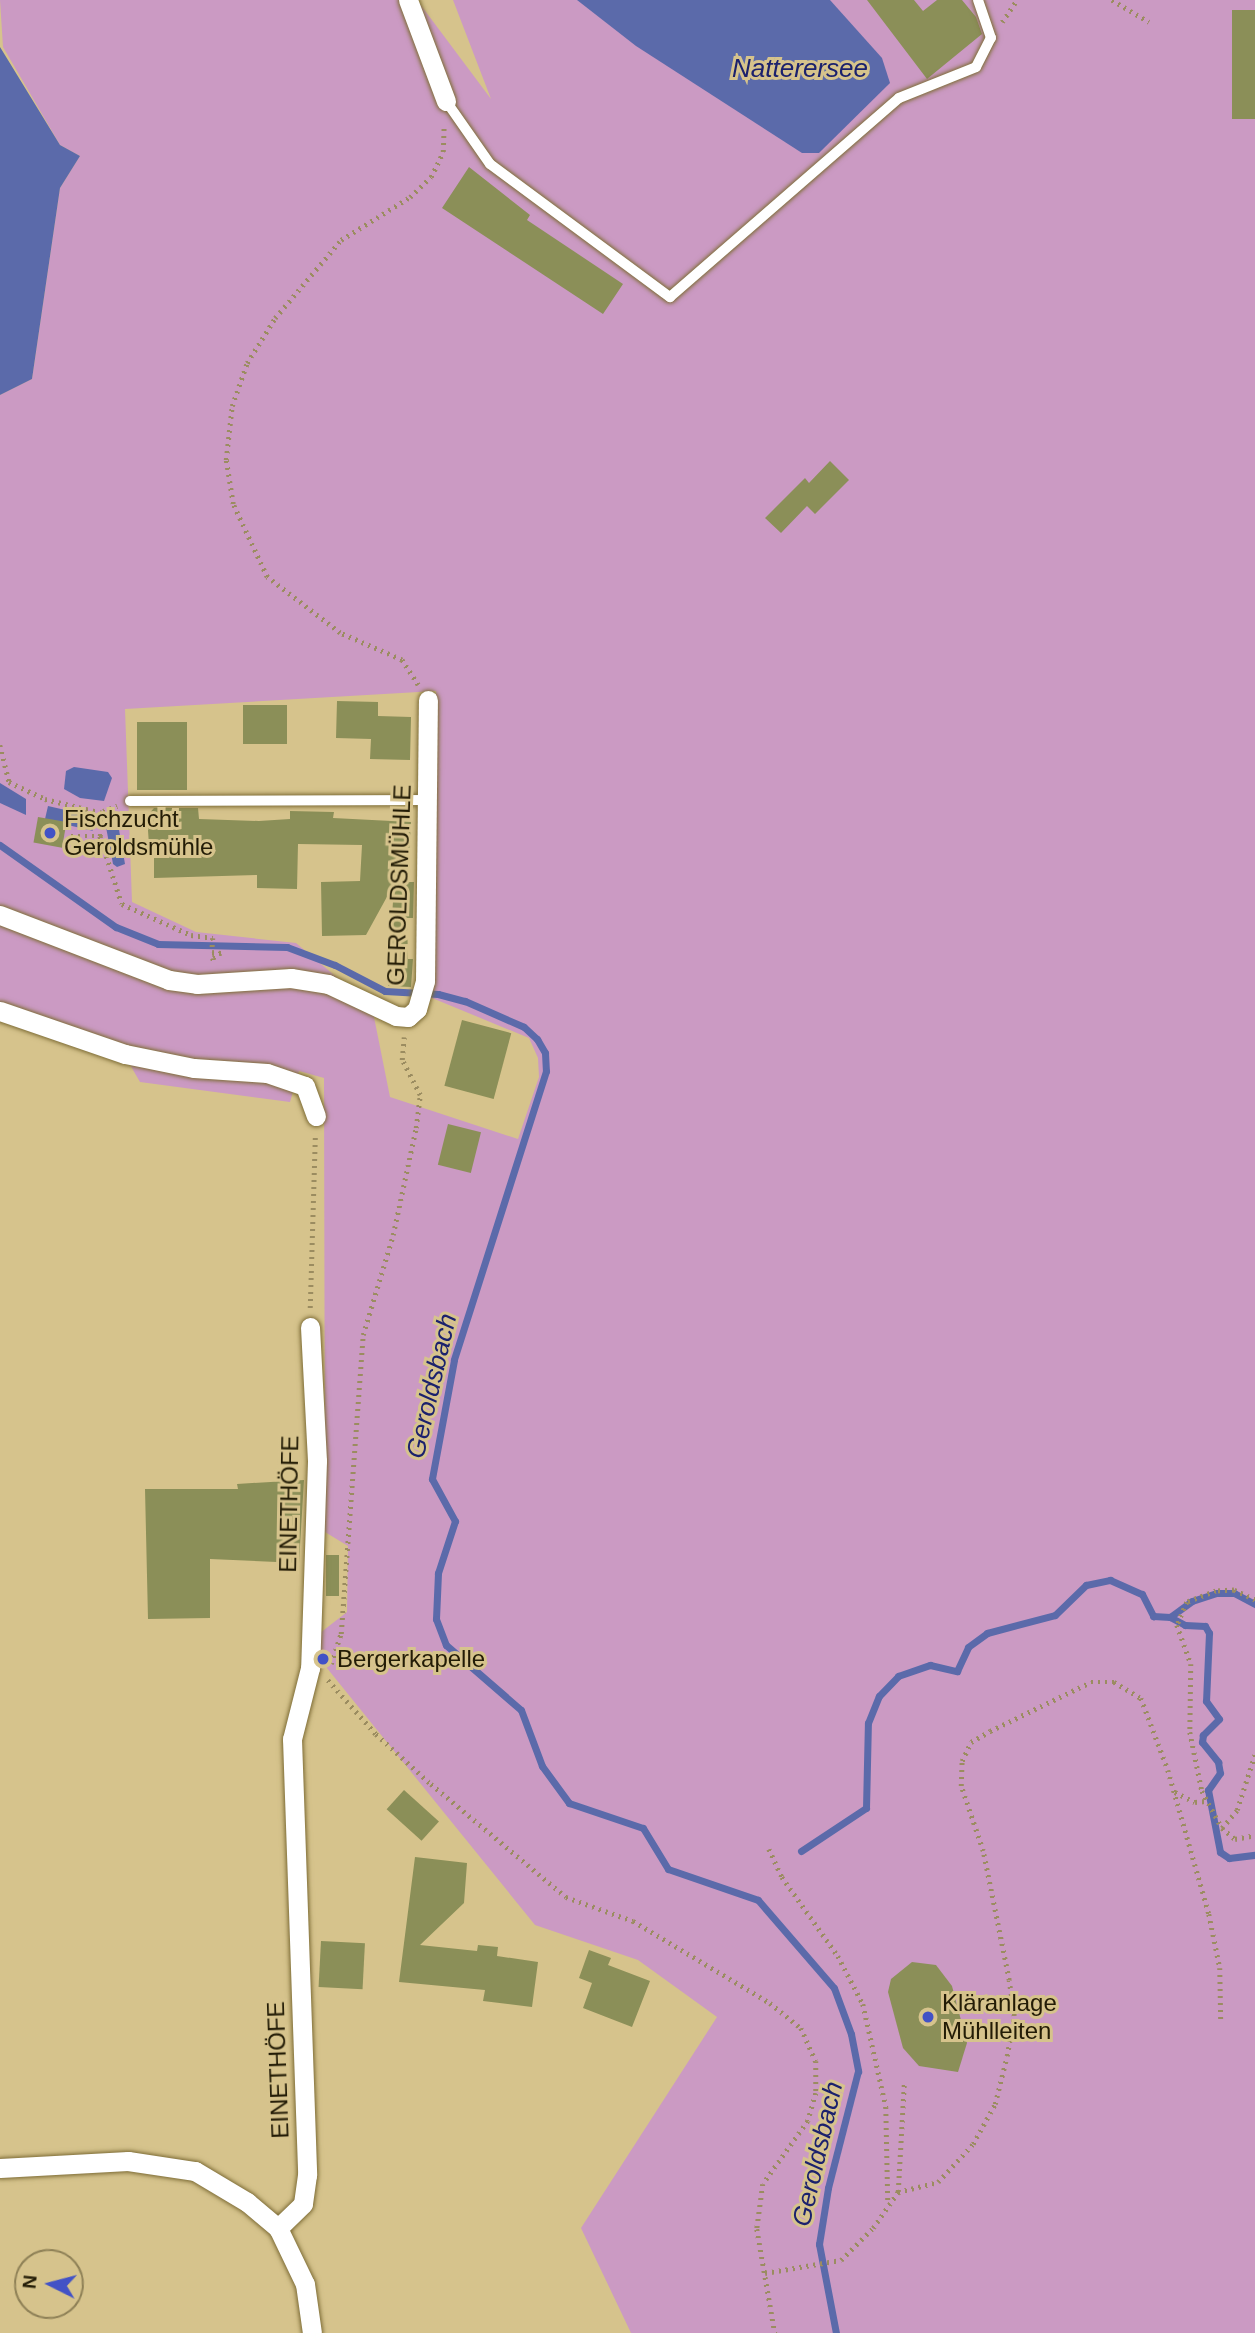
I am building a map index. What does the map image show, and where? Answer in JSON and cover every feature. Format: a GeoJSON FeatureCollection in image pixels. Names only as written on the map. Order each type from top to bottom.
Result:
{"type":"FeatureCollection","features":[{"type":"Feature","properties":{"kind":"street"},"geometry":{"type":"LineString","coordinates":[[408,0],[446,101]]}},
{"type":"Feature","properties":{"kind":"street","name":"GEROLDSMÜHLE"},"geometry":{"type":"LineString","coordinates":[[0,915],[169,980],[197,984],[291,978],[328,984],[396,1016],[412,1013],[425,981],[428,700]]}},
{"type":"Feature","properties":{"kind":"street"},"geometry":{"type":"LineString","coordinates":[[0,1012],[125,1054],[194,1068],[267,1073],[305,1086],[316,1115]]}},
{"type":"Feature","properties":{"kind":"street","name":"EINETHÖFE"},"geometry":{"type":"LineString","coordinates":[[278,2228],[303,2204],[307,2175],[292,1739],[310,1668],[317,1461],[310,1327]]}},
{"type":"Feature","properties":{"kind":"street"},"geometry":{"type":"LineString","coordinates":[[0,2168],[128,2161],[195,2171],[247,2202],[278,2228],[305,2284],[312,2333]]}},
{"type":"Feature","properties":{"kind":"lane"},"geometry":{"type":"LineString","coordinates":[[446,101],[490,164],[670,298],[899,98],[976,67],[991,38],[978,0]]}},
{"type":"Feature","properties":{"kind":"lane"},"geometry":{"type":"LineString","coordinates":[[130,801],[427,800]]}},
{"type":"Feature","properties":{"kind":"path"},"geometry":{"type":"LineString","coordinates":[[1112,0],[1149,22]]}},
{"type":"Feature","properties":{"kind":"path"},"geometry":{"type":"LineString","coordinates":[[428,700],[402,660],[340,633],[267,577],[233,504],[226,460],[232,406],[247,363],[275,318],[341,240],[410,197],[431,177],[443,152],[446,101]]}},
{"type":"Feature","properties":{"kind":"path"},"geometry":{"type":"LineString","coordinates":[[0,745],[9,782],[45,799],[103,813],[130,801]]}},
{"type":"Feature","properties":{"kind":"path"},"geometry":{"type":"LineString","coordinates":[[103,813],[100,836],[122,904],[191,935],[213,938],[212,953]]}},
{"type":"Feature","properties":{"kind":"path"},"geometry":{"type":"LineString","coordinates":[[71,836],[100,836]]}},
{"type":"Feature","properties":{"kind":"path"},"geometry":{"type":"LineString","coordinates":[[310,1668],[332,1664],[340,1650],[363,1335],[393,1235],[416,1128],[419,1096],[402,1060],[412,1013]]}},
{"type":"Feature","properties":{"kind":"path"},"geometry":{"type":"LineString","coordinates":[[310,1327],[316,1115]]}},
{"type":"Feature","properties":{"kind":"path"},"geometry":{"type":"LineString","coordinates":[[1255,1600],[1234,1590],[1216,1591],[1187,1602],[1178,1625],[1189,1655],[1194,1721],[1190,1732],[1194,1766],[1206,1801],[1222,1828],[1235,1839],[1255,1835]]}},
{"type":"Feature","properties":{"kind":"path"},"geometry":{"type":"LineString","coordinates":[[310,1668],[339,1687],[376,1734],[431,1784],[566,1897],[633,1921],[770,2003],[801,2028],[816,2061],[816,2093],[808,2121],[763,2184],[757,2229],[775,2333]]}},
{"type":"Feature","properties":{"kind":"path"},"geometry":{"type":"LineString","coordinates":[[765,2273],[841,2260],[898,2192],[938,2182],[973,2144],[995,2104],[1012,2029],[1009,1980],[983,1851],[961,1786],[962,1761],[971,1742],[1091,1682],[1114,1682],[1141,1698],[1174,1791],[1220,1968],[1222,2023]]}},
{"type":"Feature","properties":{"kind":"path"},"geometry":{"type":"LineString","coordinates":[[1222,1828],[1237,1810],[1255,1754]]}},
{"type":"Feature","properties":{"kind":"path"},"geometry":{"type":"LineString","coordinates":[[1174,1791],[1195,1802],[1206,1801]]}},
{"type":"Feature","properties":{"kind":"path"},"geometry":{"type":"LineString","coordinates":[[769,1849],[782,1877],[838,1956],[863,2004],[886,2107],[888,2204]]}},
{"type":"Feature","properties":{"kind":"path"},"geometry":{"type":"LineString","coordinates":[[898,2192],[904,2084]]}},
{"type":"Feature","properties":{"kind":"shaded area"},"geometry":{"type":"Polygon","coordinates":[[[0,0],[417,0],[491,99],[453,0],[1255,0],[1255,2333],[631,2333],[581,2228],[717,2017],[638,1960],[535,1925],[318,1657],[320,1633],[347,1612],[348,1546],[325,1532],[324,1078],[299,1071],[290,1102],[140,1082],[129,1063],[0,1018],[0,395],[32,379],[60,188],[80,156],[60,145],[3,47],[0,0]],[[436,691],[125,709],[132,902],[196,932],[296,943],[372,1007],[390,1097],[518,1139],[539,1077],[538,1058],[529,1038],[432,998],[436,691]]]}},
{"type":"Feature","properties":{"kind":"water","name":"Natterersee"},"geometry":{"type":"Polygon","coordinates":[[[577,0],[830,0],[882,58],[890,83],[819,153],[802,153],[636,46],[577,0]]]}},
{"type":"Feature","properties":{"kind":"water"},"geometry":{"type":"Polygon","coordinates":[[[0,47],[60,145],[80,156],[60,188],[32,379],[0,395],[0,47]]]}},
{"type":"Feature","properties":{"kind":"water"},"geometry":{"type":"Polygon","coordinates":[[[74,767],[108,772],[112,778],[104,801],[80,798],[64,789],[66,771],[74,767]]]}},
{"type":"Feature","properties":{"kind":"water"},"geometry":{"type":"Polygon","coordinates":[[[0,783],[26,799],[26,815],[0,803],[0,783]]]}},
{"type":"Feature","properties":{"kind":"water"},"geometry":{"type":"Polygon","coordinates":[[[48,806],[96,817],[93,831],[45,820],[48,806]]]}},
{"type":"Feature","properties":{"kind":"water"},"geometry":{"type":"Polygon","coordinates":[[[112,820],[118,824],[125,864],[117,867],[113,864],[106,827],[112,820]]]}},
{"type":"Feature","properties":{"kind":"building"},"geometry":{"type":"Polygon","coordinates":[[[867,0],[914,0],[923,11],[937,0],[962,0],[976,17],[982,34],[927,79],[867,0]]]}},
{"type":"Feature","properties":{"kind":"building"},"geometry":{"type":"Polygon","coordinates":[[[1232,10],[1255,10],[1255,119],[1232,119],[1232,10]]]}},
{"type":"Feature","properties":{"kind":"building"},"geometry":{"type":"Polygon","coordinates":[[[469,167],[530,215],[527,220],[623,284],[603,314],[442,208],[469,167]]]}},
{"type":"Feature","properties":{"kind":"building"},"geometry":{"type":"Polygon","coordinates":[[[830,461],[849,480],[815,514],[807,506],[781,533],[765,518],[805,478],[809,483],[830,461]]]}},
{"type":"Feature","properties":{"kind":"building"},"geometry":{"type":"Polygon","coordinates":[[[337,701],[378,702],[378,716],[411,717],[410,760],[370,759],[371,739],[336,738],[337,701]]]}},
{"type":"Feature","properties":{"kind":"building"},"geometry":{"type":"Polygon","coordinates":[[[243,705],[287,705],[287,744],[243,744],[243,705]]]}},
{"type":"Feature","properties":{"kind":"building"},"geometry":{"type":"Polygon","coordinates":[[[137,722],[187,722],[187,790],[137,790],[137,722]]]}},
{"type":"Feature","properties":{"kind":"building"},"geometry":{"type":"Polygon","coordinates":[[[154,808],[198,808],[199,819],[290,819],[290,811],[334,812],[333,818],[411,822],[409,856],[395,882],[414,882],[413,918],[407,918],[408,959],[413,959],[411,987],[388,986],[394,884],[366,935],[322,936],[321,882],[360,881],[362,845],[298,844],[297,889],[257,888],[257,875],[154,878],[154,846],[149,845],[147,816],[154,808]]]}},
{"type":"Feature","properties":{"kind":"building","name":"Fischzucht Geroldsmühle"},"geometry":{"type":"Polygon","coordinates":[[[38,817],[67,822],[62,848],[33,843],[38,817]]]}},
{"type":"Feature","properties":{"kind":"building"},"geometry":{"type":"Polygon","coordinates":[[[462,1020],[511,1033],[494,1099],[444,1086],[462,1020]]]}},
{"type":"Feature","properties":{"kind":"building"},"geometry":{"type":"Polygon","coordinates":[[[448,1124],[481,1132],[471,1173],[438,1165],[448,1124]]]}},
{"type":"Feature","properties":{"kind":"building"},"geometry":{"type":"Polygon","coordinates":[[[304,1480],[299,1563],[210,1559],[210,1618],[148,1619],[145,1489],[238,1489],[237,1484],[304,1480]]]}},
{"type":"Feature","properties":{"kind":"building"},"geometry":{"type":"Polygon","coordinates":[[[326,1555],[339,1555],[339,1596],[326,1596],[326,1555]]]}},
{"type":"Feature","properties":{"kind":"building"},"geometry":{"type":"Polygon","coordinates":[[[404,1790],[439,1821],[422,1841],[387,1809],[404,1790]]]}},
{"type":"Feature","properties":{"kind":"building"},"geometry":{"type":"Polygon","coordinates":[[[415,1857],[467,1863],[464,1903],[420,1945],[477,1951],[478,1945],[498,1947],[497,1956],[538,1962],[532,2007],[483,2001],[485,1990],[399,1982],[415,1857]]]}},
{"type":"Feature","properties":{"kind":"building"},"geometry":{"type":"Polygon","coordinates":[[[321,1941],[365,1943],[363,1989],[319,1987],[321,1941]]]}},
{"type":"Feature","properties":{"kind":"building"},"geometry":{"type":"Polygon","coordinates":[[[589,1950],[611,1958],[608,1965],[650,1981],[632,2027],[583,2008],[592,1983],[579,1978],[589,1950]]]}},
{"type":"Feature","properties":{"kind":"building","name":"Kläranlage Mühlleiten"},"geometry":{"type":"Polygon","coordinates":[[[912,1962],[936,1965],[952,1986],[967,2043],[958,2072],[919,2066],[903,2048],[888,1992],[891,1979],[912,1962]]]}},
{"type":"Feature","properties":{"kind":"waterway","name":"Geroldsbach"},"geometry":{"type":"LineString","coordinates":[[0,845],[116,927],[158,944],[287,947],[335,965],[385,991],[438,994],[465,1001],[524,1027],[537,1039],[545,1053],[546,1071],[454,1360],[432,1479],[455,1521],[438,1573],[436,1619],[446,1645],[521,1710],[542,1766],[569,1803],[643,1828],[668,1869],[758,1900],[834,1988],[851,2034],[858,2071],[828,2188],[819,2244],[836,2333]]}},
{"type":"Feature","properties":{"kind":"waterway"},"geometry":{"type":"LineString","coordinates":[[801,1851],[866,1808],[868,1723],[879,1696],[898,1676],[930,1665],[957,1671],[968,1647],[987,1633],[1055,1615],[1086,1585],[1110,1580],[1142,1594],[1153,1616],[1170,1617],[1192,1601],[1216,1593],[1234,1593],[1255,1604]]}},
{"type":"Feature","properties":{"kind":"waterway"},"geometry":{"type":"LineString","coordinates":[[1170,1617],[1185,1625],[1205,1626],[1209,1633],[1206,1701],[1219,1719],[1203,1735],[1202,1742],[1218,1762],[1220,1773],[1208,1790],[1220,1852],[1229,1858],[1255,1855]]}},
{"type":"Feature","properties":{"kind":"place","name":"Fischzucht Geroldsmühle"},"geometry":{"type":"Point","coordinates":[50,833]}},
{"type":"Feature","properties":{"kind":"place","name":"Bergerkapelle"},"geometry":{"type":"Point","coordinates":[323,1659]}},
{"type":"Feature","properties":{"kind":"place","name":"Kläranlage Mühlleiten"},"geometry":{"type":"Point","coordinates":[928,2017]}}]}
